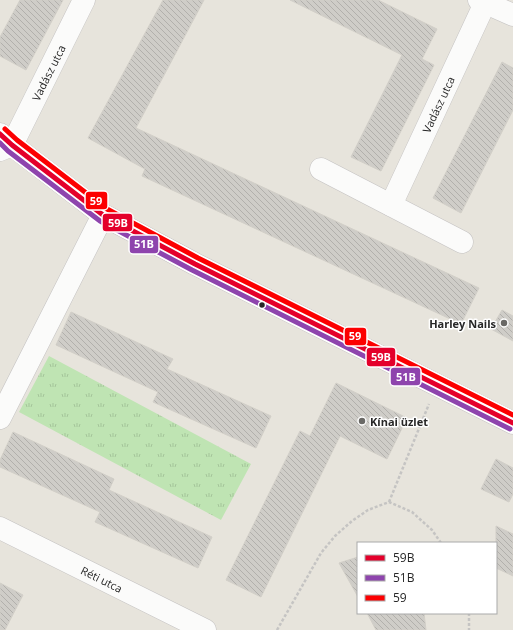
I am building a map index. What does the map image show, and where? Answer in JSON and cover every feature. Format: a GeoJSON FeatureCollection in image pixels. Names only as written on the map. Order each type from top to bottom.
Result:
{"type":"FeatureCollection","features":[{"type":"Feature","properties":{"kind":"street","name":"Vadász utca"},"geometry":{"type":"LineString","coordinates":[[4,143],[84,0]]}},
{"type":"Feature","properties":{"kind":"street","name":"Vadász utca"},"geometry":{"type":"LineString","coordinates":[[391,205],[482,1],[513,15]]}},
{"type":"Feature","properties":{"kind":"street"},"geometry":{"type":"LineString","coordinates":[[4,143],[103,215],[195,264],[513,423]]}},
{"type":"Feature","properties":{"kind":"street"},"geometry":{"type":"LineString","coordinates":[[321,169],[462,242]]}},
{"type":"Feature","properties":{"kind":"street"},"geometry":{"type":"LineString","coordinates":[[0,418],[103,215]]}},
{"type":"Feature","properties":{"kind":"street","name":"Réti utca"},"geometry":{"type":"LineString","coordinates":[[0,528],[205,630]]}},
{"type":"Feature","properties":{"kind":"path"},"geometry":{"type":"LineString","coordinates":[[389,502],[437,385]]}},
{"type":"Feature","properties":{"kind":"path"},"geometry":{"type":"LineString","coordinates":[[277,630],[321,553],[335,536],[352,521],[368,510],[389,502],[412,512],[432,530],[440,542]]}},
{"type":"Feature","properties":{"kind":"path"},"geometry":{"type":"LineString","coordinates":[[469,614],[469,630]]}},
{"type":"Feature","properties":{"kind":"green space"},"geometry":{"type":"Polygon","coordinates":[[[49,356],[251,464],[221,520],[19,412],[49,356]]]}},
{"type":"Feature","properties":{"kind":"building"},"geometry":{"type":"Polygon","coordinates":[[[20,0],[63,0],[26,70],[0,56],[0,37],[20,0]]]}},
{"type":"Feature","properties":{"kind":"building"},"geometry":{"type":"Polygon","coordinates":[[[163,0],[204,0],[136,128],[479,288],[461,324],[142,176],[145,169],[88,138],[163,0]]]}},
{"type":"Feature","properties":{"kind":"building"},"geometry":{"type":"Polygon","coordinates":[[[290,0],[378,0],[437,29],[422,59],[434,65],[381,171],[351,157],[402,55],[290,0]]]}},
{"type":"Feature","properties":{"kind":"building"},"geometry":{"type":"Polygon","coordinates":[[[502,62],[513,68],[513,110],[461,213],[433,198],[502,62]]]}},
{"type":"Feature","properties":{"kind":"building","name":"Harley Nails"},"geometry":{"type":"Polygon","coordinates":[[[502,310],[513,316],[513,341],[491,329],[502,310]]]}},
{"type":"Feature","properties":{"kind":"building"},"geometry":{"type":"Polygon","coordinates":[[[71,312],[173,359],[167,369],[271,416],[256,448],[153,402],[158,392],[56,345],[71,312]]]}},
{"type":"Feature","properties":{"kind":"building"},"geometry":{"type":"Polygon","coordinates":[[[336,383],[407,418],[387,459],[340,436],[261,597],[226,580],[300,431],[310,436],[336,383]]]}},
{"type":"Feature","properties":{"kind":"building"},"geometry":{"type":"Polygon","coordinates":[[[13,432],[114,479],[109,490],[212,537],[198,568],[95,522],[100,512],[0,467],[0,460],[13,432]]]}},
{"type":"Feature","properties":{"kind":"building"},"geometry":{"type":"Polygon","coordinates":[[[496,459],[513,468],[513,494],[509,502],[481,489],[496,459]]]}},
{"type":"Feature","properties":{"kind":"building"},"geometry":{"type":"Polygon","coordinates":[[[496,526],[513,534],[513,576],[497,568],[496,526]]]}},
{"type":"Feature","properties":{"kind":"building"},"geometry":{"type":"Polygon","coordinates":[[[357,557],[357,595],[339,563],[357,557]]]}},
{"type":"Feature","properties":{"kind":"building"},"geometry":{"type":"Polygon","coordinates":[[[0,583],[23,595],[5,630],[0,630],[0,583]]]}},
{"type":"Feature","properties":{"kind":"building"},"geometry":{"type":"Polygon","coordinates":[[[368,614],[424,614],[426,630],[376,630],[368,614]]]}},
{"type":"Feature","properties":{"kind":"transit line","name":"59"},"geometry":{"type":"LineString","coordinates":[[5,129],[17,140],[107,209],[198,258],[513,415]]}},
{"type":"Feature","properties":{"kind":"transit line","name":"59B"},"geometry":{"type":"LineString","coordinates":[[0,134],[12,145],[103,215],[195,264],[513,423]]}},
{"type":"Feature","properties":{"kind":"transit line","name":"51B"},"geometry":{"type":"LineString","coordinates":[[0,143],[8,151],[100,221],[192,270],[510,429]]}},
{"type":"Feature","properties":{"kind":"place","name":"Harley Nails"},"geometry":{"type":"Point","coordinates":[504,323]}},
{"type":"Feature","properties":{"kind":"place","name":"Kínai üzlet"},"geometry":{"type":"Point","coordinates":[362,421]}}]}
